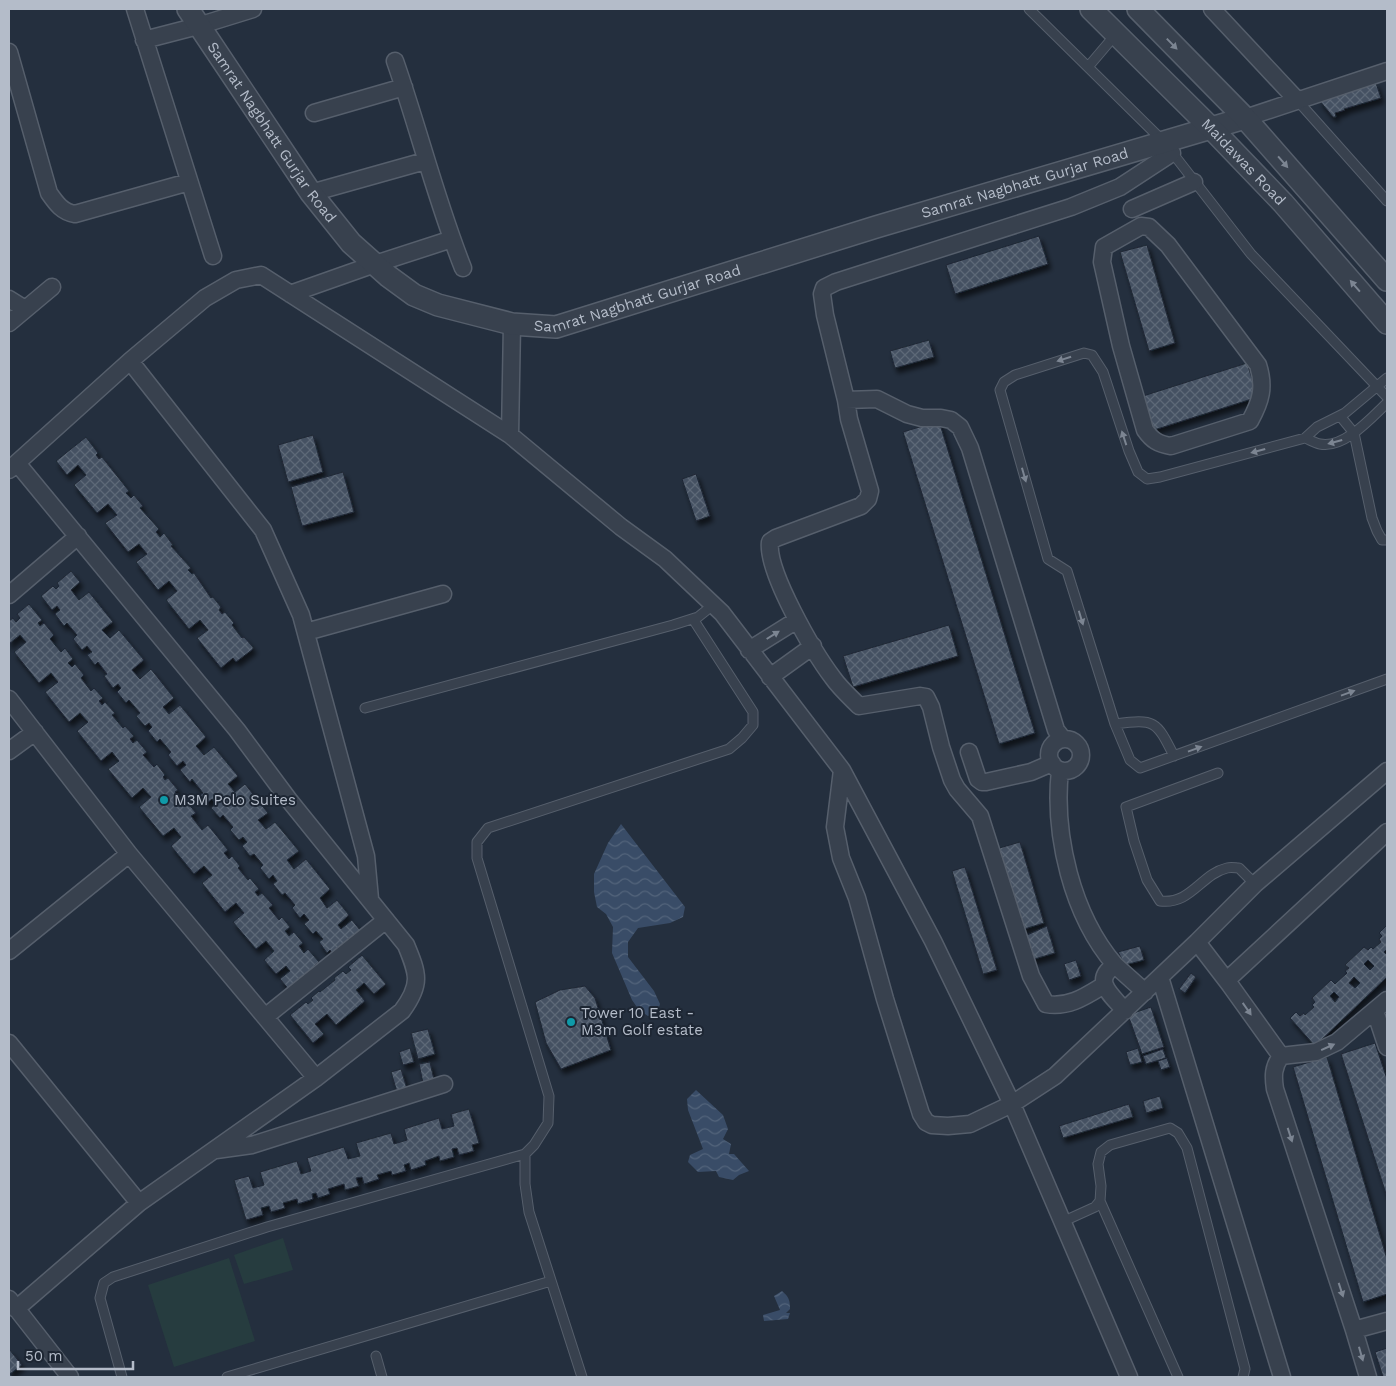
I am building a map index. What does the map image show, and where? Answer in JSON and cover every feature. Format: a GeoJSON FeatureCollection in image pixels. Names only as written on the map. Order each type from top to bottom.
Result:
{"type":"FeatureCollection","features":[{"type":"Feature","properties":{"kind":"street"},"geometry":{"type":"LineString","coordinates":[[135,9],[213,256]]}},
{"type":"Feature","properties":{"kind":"street"},"geometry":{"type":"LineString","coordinates":[[144,40],[193,17],[253,9]]}},
{"type":"Feature","properties":{"kind":"street","name":"Maidawas Road"},"geometry":{"type":"LineString","coordinates":[[1091,9],[1211,128],[1283,203],[1387,323]]}},
{"type":"Feature","properties":{"kind":"street","name":"Maidawas Road"},"geometry":{"type":"LineString","coordinates":[[1138,9],[1245,118],[1387,280]]}},
{"type":"Feature","properties":{"kind":"street"},"geometry":{"type":"LineString","coordinates":[[1212,9],[1297,100]]}},
{"type":"Feature","properties":{"kind":"street","name":"Samrat Nagbhatt Gurjar Road"},"geometry":{"type":"LineString","coordinates":[[193,17],[311,193],[351,243],[414,295],[438,305],[512,324],[556,327],[876,227],[1168,148],[1211,128],[1245,118]]}},
{"type":"Feature","properties":{"kind":"street"},"geometry":{"type":"LineString","coordinates":[[9,52],[11,71],[49,193],[58,206],[68,213],[75,214],[189,182]]}},
{"type":"Feature","properties":{"kind":"street"},"geometry":{"type":"LineString","coordinates":[[395,62],[425,160],[463,268]]}},
{"type":"Feature","properties":{"kind":"street"},"geometry":{"type":"LineString","coordinates":[[1245,118],[1387,71]]}},
{"type":"Feature","properties":{"kind":"street"},"geometry":{"type":"LineString","coordinates":[[314,113],[404,87]]}},
{"type":"Feature","properties":{"kind":"street"},"geometry":{"type":"LineString","coordinates":[[1104,985],[1085,997],[1066,1005],[1046,1004],[1031,976],[980,816],[957,789],[952,780],[941,748],[931,707],[926,697],[920,696],[859,706],[832,677],[797,620],[780,586],[769,550],[770,542],[776,538],[861,506],[868,499],[870,491],[849,418],[825,315],[822,294],[824,288],[828,285],[1063,210],[1120,187],[1168,148]]}},
{"type":"Feature","properties":{"kind":"street"},"geometry":{"type":"LineString","coordinates":[[311,193],[425,160]]}},
{"type":"Feature","properties":{"kind":"street"},"geometry":{"type":"LineString","coordinates":[[1132,209],[1194,182]]}},
{"type":"Feature","properties":{"kind":"street"},"geometry":{"type":"LineString","coordinates":[[1120,187],[1141,226]]}},
{"type":"Feature","properties":{"kind":"street"},"geometry":{"type":"LineString","coordinates":[[1141,226],[1154,230],[1168,245],[1258,365],[1262,377],[1261,397],[1250,420],[1170,446],[1162,445],[1151,439],[1145,430],[1102,262],[1104,247],[1141,226]]}},
{"type":"Feature","properties":{"kind":"street"},"geometry":{"type":"LineString","coordinates":[[290,294],[452,239]]}},
{"type":"Feature","properties":{"kind":"street"},"geometry":{"type":"LineString","coordinates":[[70,1377],[13,1304],[138,1203],[316,1078],[402,1011],[411,998],[417,982],[414,966],[406,945],[370,899],[289,800],[236,730],[78,536],[13,466],[130,361],[205,298],[236,280],[261,275],[510,435],[620,526],[665,559],[722,613],[842,770],[933,941],[1012,1104],[1129,1377]]}},
{"type":"Feature","properties":{"kind":"street"},"geometry":{"type":"LineString","coordinates":[[9,323],[52,286]]}},
{"type":"Feature","properties":{"kind":"street"},"geometry":{"type":"LineString","coordinates":[[9,299],[25,309]]}},
{"type":"Feature","properties":{"kind":"street"},"geometry":{"type":"LineString","coordinates":[[510,435],[512,324]]}},
{"type":"Feature","properties":{"kind":"street"},"geometry":{"type":"LineString","coordinates":[[130,361],[263,530],[301,615],[366,856],[370,899]]}},
{"type":"Feature","properties":{"kind":"street"},"geometry":{"type":"LineString","coordinates":[[846,400],[877,399],[907,414],[922,418],[951,420],[960,426],[970,448],[1056,730],[1063,739]]}},
{"type":"Feature","properties":{"kind":"street"},"geometry":{"type":"LineString","coordinates":[[9,595],[78,536]]}},
{"type":"Feature","properties":{"kind":"street"},"geometry":{"type":"LineString","coordinates":[[306,632],[443,594]]}},
{"type":"Feature","properties":{"kind":"street"},"geometry":{"type":"LineString","coordinates":[[749,650],[797,620]]}},
{"type":"Feature","properties":{"kind":"street"},"geometry":{"type":"LineString","coordinates":[[770,677],[813,646]]}},
{"type":"Feature","properties":{"kind":"street"},"geometry":{"type":"LineString","coordinates":[[9,699],[130,854],[316,1078]]}},
{"type":"Feature","properties":{"kind":"street"},"geometry":{"type":"LineString","coordinates":[[9,751],[34,732]]}},
{"type":"Feature","properties":{"kind":"street"},"geometry":{"type":"LineString","coordinates":[[1063,739],[1073,741],[1080,753],[1080,758],[1074,767],[1065,770],[1056,766],[1050,758],[1050,748],[1063,739]]}},
{"type":"Feature","properties":{"kind":"street"},"geometry":{"type":"LineString","coordinates":[[969,752],[978,779],[982,782],[1056,766]]}},
{"type":"Feature","properties":{"kind":"street"},"geometry":{"type":"LineString","coordinates":[[1056,766],[1061,846],[1085,918],[1102,950],[1115,965],[1145,992]]}},
{"type":"Feature","properties":{"kind":"street"},"geometry":{"type":"LineString","coordinates":[[842,770],[835,827],[841,858],[857,898],[885,999],[921,1114],[926,1122],[932,1125],[948,1126],[970,1124],[1012,1104],[1055,1076],[1198,942],[1255,884],[1387,771]]}},
{"type":"Feature","properties":{"kind":"street"},"geometry":{"type":"LineString","coordinates":[[1227,980],[1387,832]]}},
{"type":"Feature","properties":{"kind":"street"},"geometry":{"type":"LineString","coordinates":[[9,951],[130,854]]}},
{"type":"Feature","properties":{"kind":"street"},"geometry":{"type":"LineString","coordinates":[[266,1017],[386,920]]}},
{"type":"Feature","properties":{"kind":"street"},"geometry":{"type":"LineString","coordinates":[[1198,942],[1281,1056]]}},
{"type":"Feature","properties":{"kind":"street"},"geometry":{"type":"LineString","coordinates":[[1115,965],[1106,971],[1103,979],[1104,985],[1125,1011]]}},
{"type":"Feature","properties":{"kind":"street"},"geometry":{"type":"LineString","coordinates":[[1160,977],[1282,1377]]}},
{"type":"Feature","properties":{"kind":"street"},"geometry":{"type":"LineString","coordinates":[[1368,1377],[1275,1089],[1273,1075],[1276,1062],[1281,1056],[1316,1052],[1337,1042],[1381,1005]]}},
{"type":"Feature","properties":{"kind":"street"},"geometry":{"type":"LineString","coordinates":[[1381,1005],[1387,1048]]}},
{"type":"Feature","properties":{"kind":"street"},"geometry":{"type":"LineString","coordinates":[[9,1044],[138,1203]]}},
{"type":"Feature","properties":{"kind":"street"},"geometry":{"type":"LineString","coordinates":[[213,1151],[252,1145],[444,1084]]}},
{"type":"Feature","properties":{"kind":"street"},"geometry":{"type":"LineString","coordinates":[[1354,1330],[1387,1320]]}},
{"type":"Feature","properties":{"kind":"lane"},"geometry":{"type":"LineString","coordinates":[[1029,9],[1168,148],[1251,254],[1387,397]]}},
{"type":"Feature","properties":{"kind":"lane"},"geometry":{"type":"LineString","coordinates":[[1088,67],[1116,34]]}},
{"type":"Feature","properties":{"kind":"lane"},"geometry":{"type":"LineString","coordinates":[[1297,100],[1387,202]]}},
{"type":"Feature","properties":{"kind":"lane"},"geometry":{"type":"LineString","coordinates":[[1387,378],[1340,416],[1317,427],[1305,438],[1147,479],[1138,472],[1128,451],[1103,372],[1092,356],[1084,353],[1015,375],[1004,382],[1000,390],[1048,559],[1067,571],[1115,724],[1130,760],[1140,768],[1387,679]]}},
{"type":"Feature","properties":{"kind":"lane"},"geometry":{"type":"LineString","coordinates":[[1305,438],[1320,444],[1341,441],[1354,433],[1387,403]]}},
{"type":"Feature","properties":{"kind":"lane"},"geometry":{"type":"LineString","coordinates":[[1340,416],[1354,433],[1372,518],[1382,540],[1387,540]]}},
{"type":"Feature","properties":{"kind":"lane"},"geometry":{"type":"LineString","coordinates":[[365,708],[673,625],[698,617],[713,605]]}},
{"type":"Feature","properties":{"kind":"lane"},"geometry":{"type":"LineString","coordinates":[[122,1377],[100,1298],[104,1283],[113,1277],[266,1227],[525,1154],[534,1145],[548,1123],[549,1096],[477,858],[477,842],[488,828],[729,749],[742,738],[753,725],[753,712],[693,618]]}},
{"type":"Feature","properties":{"kind":"lane"},"geometry":{"type":"LineString","coordinates":[[1115,724],[1142,720],[1153,723],[1163,734],[1174,756]]}},
{"type":"Feature","properties":{"kind":"lane"},"geometry":{"type":"LineString","coordinates":[[1218,772],[1126,807],[1134,841],[1147,880],[1160,901],[1170,902],[1185,896],[1207,879],[1226,868],[1239,868],[1255,884]]}},
{"type":"Feature","properties":{"kind":"lane"},"geometry":{"type":"LineString","coordinates":[[1178,1377],[1100,1201],[1101,1186],[1098,1164],[1101,1152],[1110,1145],[1170,1128],[1178,1133],[1187,1148],[1246,1368],[1243,1377]]}},
{"type":"Feature","properties":{"kind":"lane"},"geometry":{"type":"LineString","coordinates":[[525,1154],[524,1184],[529,1212],[582,1377]]}},
{"type":"Feature","properties":{"kind":"lane"},"geometry":{"type":"LineString","coordinates":[[1062,1222],[1095,1207],[1100,1201]]}},
{"type":"Feature","properties":{"kind":"lane"},"geometry":{"type":"LineString","coordinates":[[227,1377],[551,1280]]}},
{"type":"Feature","properties":{"kind":"lane"},"geometry":{"type":"LineString","coordinates":[[376,1356],[382,1377]]}},
{"type":"Feature","properties":{"kind":"green space"},"geometry":{"type":"Polygon","coordinates":[[[283,1238],[293,1270],[244,1284],[234,1255],[283,1238]]]}},
{"type":"Feature","properties":{"kind":"green space"},"geometry":{"type":"Polygon","coordinates":[[[229,1258],[255,1341],[174,1367],[148,1285],[229,1258]]]}},
{"type":"Feature","properties":{"kind":"water"},"geometry":{"type":"Polygon","coordinates":[[[621,824],[685,907],[683,917],[670,923],[638,928],[628,942],[628,957],[654,991],[660,1004],[657,1013],[648,1016],[639,1010],[632,1000],[612,953],[613,927],[606,914],[597,907],[594,892],[594,874],[608,843],[621,824]]]}},
{"type":"Feature","properties":{"kind":"water"},"geometry":{"type":"Polygon","coordinates":[[[696,1090],[723,1115],[728,1129],[723,1139],[731,1144],[729,1154],[734,1154],[749,1171],[733,1180],[719,1177],[716,1171],[698,1172],[688,1162],[690,1155],[703,1149],[688,1110],[687,1099],[696,1090]]]}},
{"type":"Feature","properties":{"kind":"water"},"geometry":{"type":"Polygon","coordinates":[[[782,1291],[789,1301],[790,1309],[786,1313],[790,1313],[788,1319],[764,1321],[763,1315],[780,1310],[774,1296],[782,1291]]]}},
{"type":"Feature","properties":{"kind":"building"},"geometry":{"type":"Polygon","coordinates":[[[1376,83],[1381,98],[1344,109],[1335,113],[1336,117],[1333,117],[1319,100],[1376,83]]]}},
{"type":"Feature","properties":{"kind":"building"},"geometry":{"type":"Polygon","coordinates":[[[1039,236],[1048,264],[955,294],[946,265],[1039,236]]]}},
{"type":"Feature","properties":{"kind":"building"},"geometry":{"type":"Polygon","coordinates":[[[1147,245],[1175,343],[1149,351],[1120,252],[1147,245]]]}},
{"type":"Feature","properties":{"kind":"building"},"geometry":{"type":"Polygon","coordinates":[[[929,340],[934,357],[895,368],[890,351],[929,340]]]}},
{"type":"Feature","properties":{"kind":"building"},"geometry":{"type":"Polygon","coordinates":[[[1247,363],[1258,397],[1154,430],[1143,396],[1247,363]]]}},
{"type":"Feature","properties":{"kind":"building"},"geometry":{"type":"Polygon","coordinates":[[[939,421],[1035,733],[999,744],[903,432],[939,421]]]}},
{"type":"Feature","properties":{"kind":"building"},"geometry":{"type":"Polygon","coordinates":[[[313,435],[323,472],[288,482],[278,445],[313,435]]]}},
{"type":"Feature","properties":{"kind":"building"},"geometry":{"type":"Polygon","coordinates":[[[86,437],[98,453],[96,455],[99,459],[102,457],[129,491],[126,493],[131,498],[134,495],[143,506],[140,508],[159,529],[156,532],[160,537],[164,533],[173,545],[171,546],[191,568],[188,570],[192,574],[194,573],[211,598],[213,597],[221,607],[219,610],[222,614],[225,612],[234,623],[232,625],[242,638],[244,637],[253,647],[236,662],[233,658],[221,668],[197,638],[208,630],[200,620],[189,629],[166,600],[177,591],[169,581],[158,590],[136,562],[147,554],[139,544],[128,552],[105,523],[117,515],[108,504],[97,513],[74,485],[86,475],[78,465],[67,475],[56,461],[86,437]]]}},
{"type":"Feature","properties":{"kind":"building"},"geometry":{"type":"Polygon","coordinates":[[[343,472],[354,512],[302,526],[291,487],[343,472]]]}},
{"type":"Feature","properties":{"kind":"building"},"geometry":{"type":"Polygon","coordinates":[[[696,474],[710,516],[696,521],[682,479],[696,474]]]}},
{"type":"Feature","properties":{"kind":"building"},"geometry":{"type":"Polygon","coordinates":[[[71,571],[80,582],[71,590],[79,600],[89,592],[113,622],[102,630],[110,638],[119,630],[144,660],[132,670],[140,679],[151,669],[174,698],[163,707],[169,714],[180,705],[206,737],[196,746],[204,755],[214,747],[238,776],[228,784],[235,792],[245,784],[268,813],[258,820],[266,829],[275,822],[299,851],[287,860],[294,869],[306,859],[330,889],[320,898],[327,908],[337,900],[349,915],[338,925],[341,929],[352,920],[364,935],[336,958],[330,950],[327,953],[319,942],[323,939],[316,931],[313,934],[304,924],[309,920],[304,914],[300,918],[292,908],[295,905],[285,893],[282,895],[273,884],[277,881],[273,875],[269,879],[260,868],[263,865],[254,854],[250,856],[242,846],[247,842],[243,837],[239,840],[230,830],[233,827],[223,815],[220,818],[211,808],[216,804],[212,799],[207,803],[200,795],[203,793],[192,779],[190,782],[180,770],[186,765],[183,761],[177,766],[168,755],[171,752],[160,739],[157,742],[148,731],[152,727],[149,723],[145,726],[136,716],[140,713],[129,700],[126,703],[117,692],[121,688],[118,684],[113,688],[104,676],[107,674],[98,662],[95,665],[87,655],[92,652],[87,646],[82,650],[73,639],[77,635],[67,623],[64,626],[55,614],[60,610],[57,606],[52,610],[41,596],[53,586],[56,589],[59,586],[57,583],[71,571]]]}},
{"type":"Feature","properties":{"kind":"building","name":"M3M Polo Suites"},"geometry":{"type":"Polygon","coordinates":[[[29,604],[42,620],[38,623],[40,626],[44,623],[54,635],[50,639],[61,652],[65,648],[73,659],[68,663],[72,667],[75,664],[84,675],[81,678],[91,691],[94,688],[103,698],[99,701],[102,705],[105,702],[115,713],[112,715],[123,728],[125,726],[134,736],[130,739],[133,743],[137,740],[147,752],[143,755],[154,767],[157,764],[165,775],[163,777],[165,780],[168,778],[178,790],[175,792],[196,813],[191,816],[202,830],[208,825],[228,850],[224,853],[229,859],[232,856],[240,866],[238,868],[259,889],[255,892],[258,896],[262,893],[273,905],[269,908],[279,920],[282,917],[290,927],[285,931],[289,936],[294,932],[303,943],[299,946],[304,953],[308,949],[319,962],[314,966],[318,971],[292,993],[280,979],[290,971],[286,966],[276,974],[264,960],[274,951],[266,941],[256,949],[233,922],[244,913],[236,903],[225,912],[202,883],[212,875],[204,866],[194,874],[171,846],[181,837],[174,828],[163,836],[139,807],[151,797],[143,788],[132,798],[108,769],[119,761],[112,752],[101,761],[77,731],[88,722],[80,713],[69,722],[45,692],[58,682],[51,673],[39,683],[14,652],[26,642],[20,635],[9,644],[9,621],[13,618],[16,622],[20,618],[17,614],[29,604]]]}},
{"type":"Feature","properties":{"kind":"building"},"geometry":{"type":"Polygon","coordinates":[[[949,625],[958,656],[853,687],[843,656],[949,625]]]}},
{"type":"Feature","properties":{"kind":"building"},"geometry":{"type":"Polygon","coordinates":[[[1020,842],[1044,923],[1021,930],[996,849],[1020,842]]]}},
{"type":"Feature","properties":{"kind":"building"},"geometry":{"type":"Polygon","coordinates":[[[965,867],[997,970],[983,974],[952,871],[965,867]]]}},
{"type":"Feature","properties":{"kind":"building"},"geometry":{"type":"Polygon","coordinates":[[[1387,925],[1387,949],[1384,952],[1387,955],[1387,977],[1315,1046],[1290,1018],[1296,1012],[1300,1016],[1304,1013],[1305,1015],[1314,1007],[1312,1005],[1315,1002],[1312,998],[1331,980],[1335,984],[1347,973],[1345,971],[1349,968],[1345,965],[1364,947],[1368,950],[1371,947],[1373,949],[1381,942],[1379,939],[1382,936],[1379,933],[1387,925]],[[1368,960],[1364,964],[1370,970],[1374,966],[1368,960]],[[1354,977],[1349,983],[1355,988],[1360,983],[1354,977]],[[1334,992],[1330,996],[1335,1002],[1339,997],[1334,992]]]}},
{"type":"Feature","properties":{"kind":"building"},"geometry":{"type":"Polygon","coordinates":[[[1047,926],[1055,953],[1031,960],[1025,936],[1047,926]]]}},
{"type":"Feature","properties":{"kind":"building"},"geometry":{"type":"Polygon","coordinates":[[[1140,946],[1144,960],[1125,965],[1118,952],[1140,946]]]}},
{"type":"Feature","properties":{"kind":"building"},"geometry":{"type":"Polygon","coordinates":[[[362,955],[386,984],[374,994],[364,983],[356,990],[365,1001],[336,1025],[327,1014],[315,1024],[324,1034],[313,1043],[290,1015],[306,1002],[308,1004],[313,1000],[311,998],[335,980],[334,978],[343,971],[346,974],[351,970],[348,967],[362,955]]]}},
{"type":"Feature","properties":{"kind":"building"},"geometry":{"type":"Polygon","coordinates":[[[1076,960],[1081,976],[1069,980],[1064,964],[1076,960]]]}},
{"type":"Feature","properties":{"kind":"building"},"geometry":{"type":"Polygon","coordinates":[[[1191,973],[1196,977],[1185,993],[1179,989],[1191,973]]]}},
{"type":"Feature","properties":{"kind":"building","name":"Tower 10 East - M3m Golf estate"},"geometry":{"type":"Polygon","coordinates":[[[585,986],[595,998],[611,1050],[561,1069],[546,1043],[535,1002],[560,990],[585,986]]]}},
{"type":"Feature","properties":{"kind":"building"},"geometry":{"type":"Polygon","coordinates":[[[1151,1007],[1164,1047],[1142,1054],[1128,1015],[1151,1007]]]}},
{"type":"Feature","properties":{"kind":"building"},"geometry":{"type":"Polygon","coordinates":[[[428,1029],[435,1054],[418,1059],[411,1033],[428,1029]]]}},
{"type":"Feature","properties":{"kind":"building"},"geometry":{"type":"Polygon","coordinates":[[[1375,1043],[1387,1079],[1387,1197],[1341,1054],[1375,1043]]]}},
{"type":"Feature","properties":{"kind":"building"},"geometry":{"type":"Polygon","coordinates":[[[410,1048],[414,1062],[403,1065],[399,1052],[410,1048]]]}},
{"type":"Feature","properties":{"kind":"building"},"geometry":{"type":"Polygon","coordinates":[[[1138,1048],[1142,1062],[1130,1065],[1126,1052],[1138,1048]]]}},
{"type":"Feature","properties":{"kind":"building"},"geometry":{"type":"Polygon","coordinates":[[[1163,1049],[1166,1058],[1146,1064],[1143,1056],[1163,1049]]]}},
{"type":"Feature","properties":{"kind":"building"},"geometry":{"type":"Polygon","coordinates":[[[1327,1057],[1387,1259],[1387,1294],[1363,1302],[1293,1067],[1327,1057]]]}},
{"type":"Feature","properties":{"kind":"building"},"geometry":{"type":"Polygon","coordinates":[[[1167,1058],[1170,1067],[1161,1070],[1158,1061],[1167,1058]]]}},
{"type":"Feature","properties":{"kind":"building"},"geometry":{"type":"Polygon","coordinates":[[[430,1062],[434,1080],[423,1083],[419,1064],[430,1062]]]}},
{"type":"Feature","properties":{"kind":"building"},"geometry":{"type":"Polygon","coordinates":[[[401,1069],[407,1089],[397,1092],[391,1072],[401,1069]]]}},
{"type":"Feature","properties":{"kind":"building"},"geometry":{"type":"Polygon","coordinates":[[[1160,1096],[1163,1108],[1146,1113],[1143,1101],[1160,1096]]]}},
{"type":"Feature","properties":{"kind":"building"},"geometry":{"type":"Polygon","coordinates":[[[1129,1104],[1133,1117],[1063,1138],[1059,1126],[1129,1104]]]}},
{"type":"Feature","properties":{"kind":"building"},"geometry":{"type":"Polygon","coordinates":[[[469,1109],[479,1143],[472,1145],[474,1151],[459,1155],[457,1148],[452,1149],[454,1157],[440,1161],[439,1156],[425,1161],[426,1165],[411,1170],[409,1163],[404,1165],[406,1171],[392,1175],[391,1171],[377,1175],[379,1179],[364,1184],[362,1177],[356,1178],[359,1186],[345,1190],[344,1184],[328,1189],[330,1194],[318,1198],[316,1193],[312,1194],[313,1199],[298,1204],[297,1199],[283,1203],[285,1208],[271,1212],[269,1206],[261,1208],[263,1215],[246,1220],[234,1180],[249,1176],[253,1188],[264,1185],[260,1172],[297,1161],[301,1174],[311,1171],[307,1158],[344,1147],[348,1159],[360,1156],[356,1143],[391,1133],[394,1144],[407,1140],[404,1129],[439,1118],[442,1129],[454,1126],[451,1114],[469,1109]]]}},
{"type":"Feature","properties":{"kind":"building"},"geometry":{"type":"Polygon","coordinates":[[[1387,1348],[1387,1377],[1383,1377],[1375,1352],[1387,1348]]]}},
{"type":"Feature","properties":{"kind":"building"},"geometry":{"type":"Polygon","coordinates":[[[9,1349],[22,1365],[10,1374],[12,1377],[9,1377],[9,1349]]]}},
{"type":"Feature","properties":{"kind":"place","name":"M3M Polo Suites"},"geometry":{"type":"Point","coordinates":[164,800]}},
{"type":"Feature","properties":{"kind":"place","name":"Tower 10 East - M3m Golf estate"},"geometry":{"type":"Point","coordinates":[571,1022]}}]}
